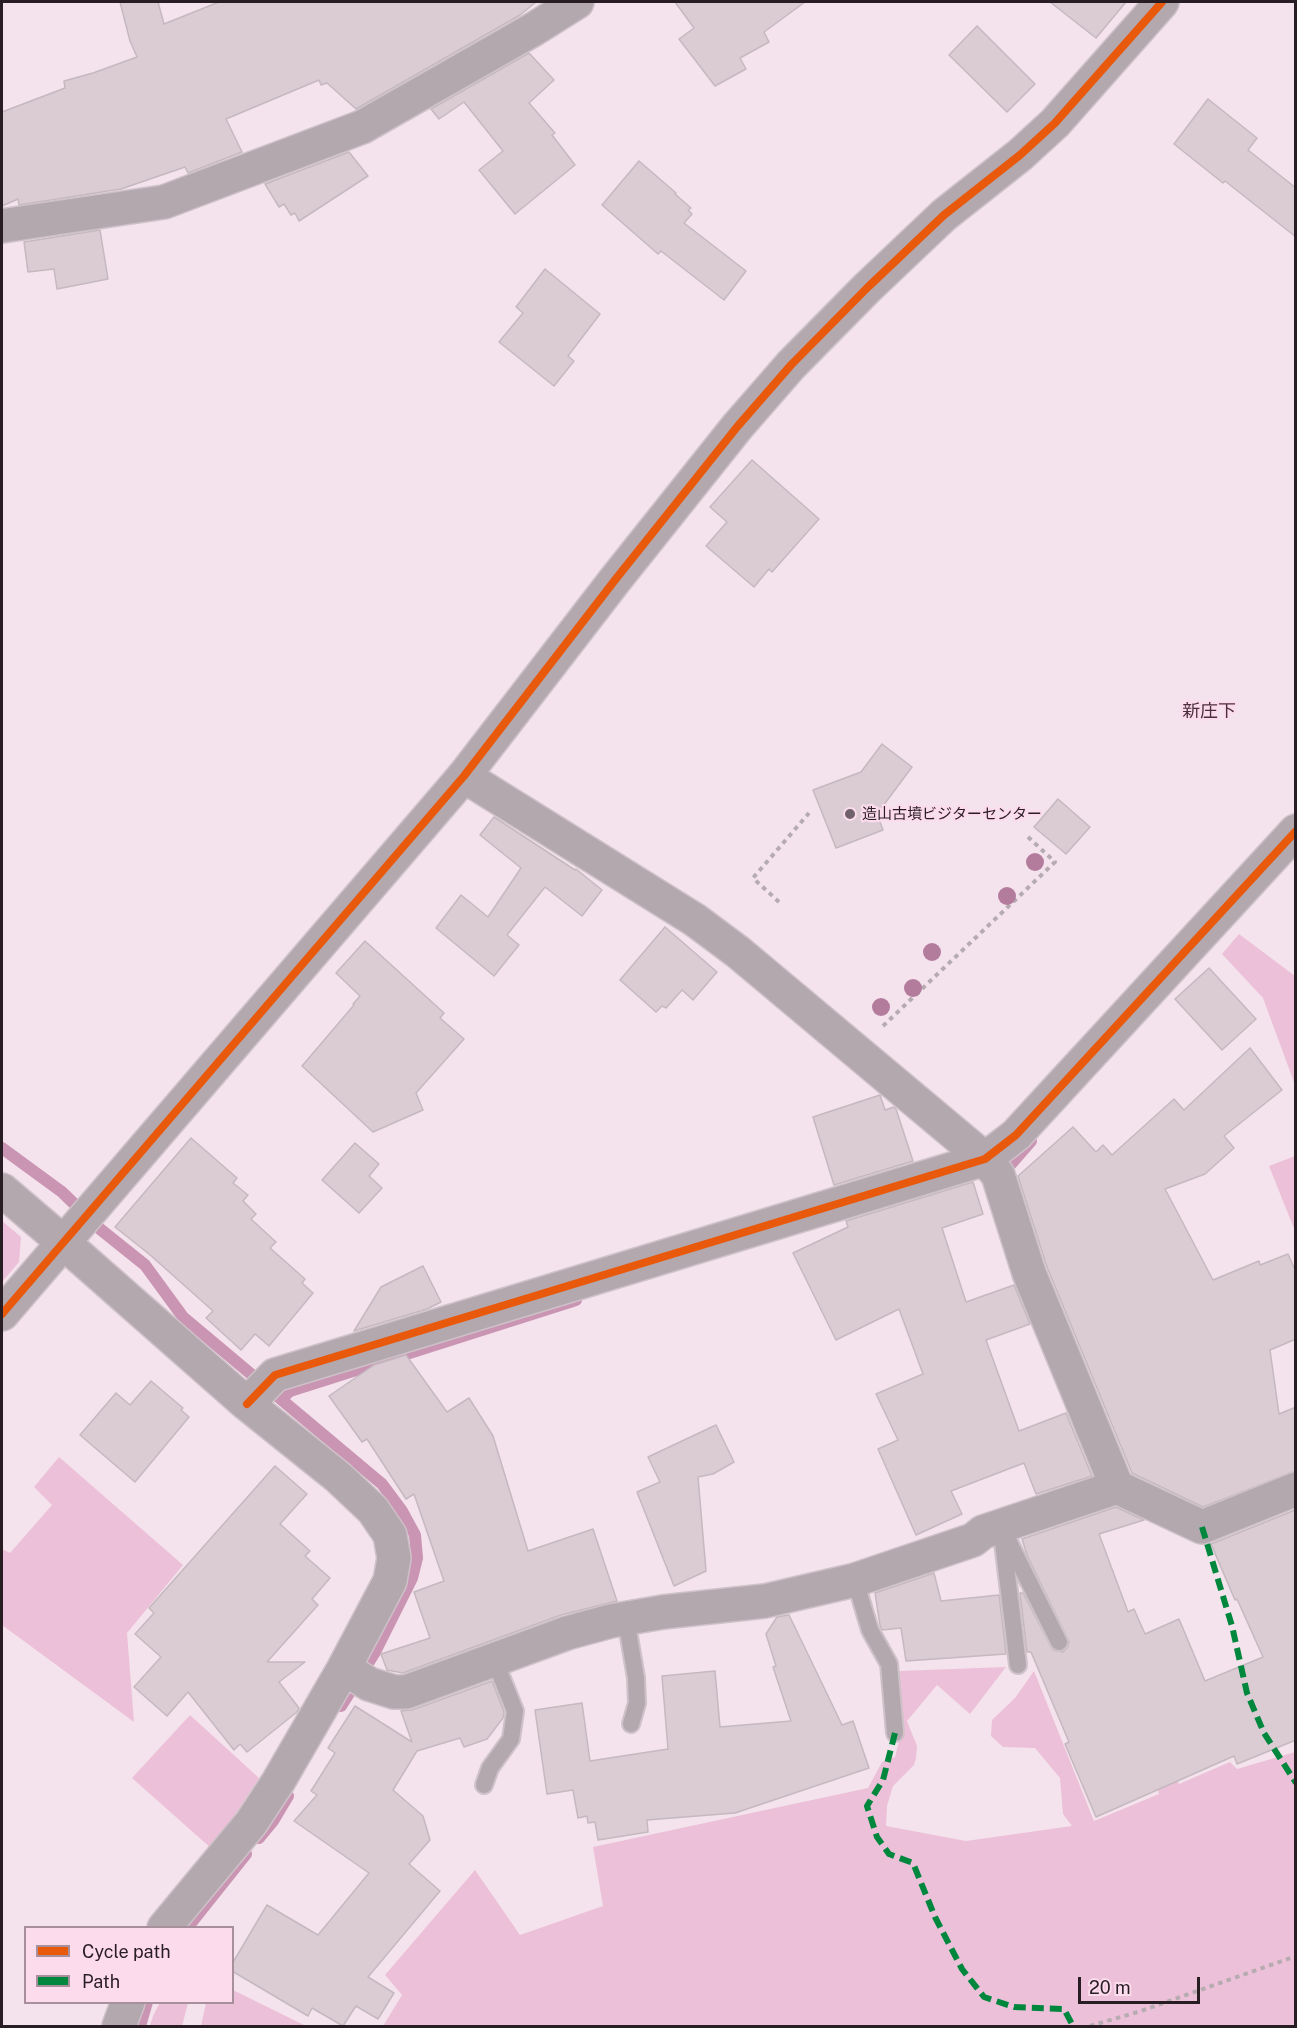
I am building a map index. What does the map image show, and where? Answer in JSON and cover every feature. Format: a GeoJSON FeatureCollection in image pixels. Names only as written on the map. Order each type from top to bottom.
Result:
{"type":"FeatureCollection","features":[{"type":"Feature","properties":{"kind":"street"},"geometry":{"type":"LineString","coordinates":[[2,226],[164,202],[362,127],[577,2]]}},
{"type":"Feature","properties":{"kind":"street"},"geometry":{"type":"LineString","coordinates":[[2,1314],[464,776],[736,427],[791,365],[867,288],[944,215],[1020,156],[1055,123],[1162,2]]}},
{"type":"Feature","properties":{"kind":"street"},"geometry":{"type":"LineString","coordinates":[[464,776],[695,920],[738,952],[992,1166],[1029,1273],[1117,1486],[1202,1527],[1296,1489]]}},
{"type":"Feature","properties":{"kind":"street"},"geometry":{"type":"LineString","coordinates":[[259,1391],[992,1166],[1016,1136],[1296,831]]}},
{"type":"Feature","properties":{"kind":"street"},"geometry":{"type":"LineString","coordinates":[[2,1190],[79,1225],[259,1391],[338,1477],[373,1510],[390,1535],[394,1558],[390,1581],[354,1675],[251,1823],[166,1926]]}},
{"type":"Feature","properties":{"kind":"street"},"geometry":{"type":"LineString","coordinates":[[354,1675],[394,1692],[406,1692],[567,1634],[626,1619],[663,1612],[765,1601],[855,1580],[973,1540],[983,1532],[1117,1486]]}},
{"type":"Feature","properties":{"kind":"street"},"geometry":{"type":"LineString","coordinates":[[119,2026],[127,2004]]}},
{"type":"Feature","properties":{"kind":"lane"},"geometry":{"type":"LineString","coordinates":[[1001,1526],[1059,1642]]}},
{"type":"Feature","properties":{"kind":"lane"},"geometry":{"type":"LineString","coordinates":[[1001,1526],[1018,1665]]}},
{"type":"Feature","properties":{"kind":"lane"},"geometry":{"type":"LineString","coordinates":[[855,1580],[870,1630],[889,1664],[895,1733]]}},
{"type":"Feature","properties":{"kind":"lane"},"geometry":{"type":"LineString","coordinates":[[626,1619],[637,1686],[637,1703],[631,1724]]}},
{"type":"Feature","properties":{"kind":"lane"},"geometry":{"type":"LineString","coordinates":[[484,1785],[490,1768],[511,1739],[515,1711],[495,1661]]}},
{"type":"Feature","properties":{"kind":"path"},"geometry":{"type":"LineString","coordinates":[[779,902],[753,878],[809,813]]}},
{"type":"Feature","properties":{"kind":"path"},"geometry":{"type":"LineString","coordinates":[[856,1051],[1055,862],[1028,837]]}},
{"type":"Feature","properties":{"kind":"path"},"geometry":{"type":"LineString","coordinates":[[1090,2026],[1141,2011],[1296,1956]]}},
{"type":"Feature","properties":{"kind":"shaded area"},"geometry":{"type":"Polygon","coordinates":[[[1239,934],[1295,976],[1295,1085],[1263,998],[1222,954],[1239,934]]]}},
{"type":"Feature","properties":{"kind":"shaded area"},"geometry":{"type":"Polygon","coordinates":[[[1295,1156],[1295,1231],[1269,1166],[1295,1156]]]}},
{"type":"Feature","properties":{"kind":"shaded area"},"geometry":{"type":"Polygon","coordinates":[[[2,1221],[21,1237],[19,1262],[2,1282],[2,1221]]]}},
{"type":"Feature","properties":{"kind":"shaded area"},"geometry":{"type":"Polygon","coordinates":[[[59,1457],[183,1565],[127,1633],[134,1722],[2,1625],[2,1549],[10,1553],[52,1505],[34,1487],[59,1457]]]}},
{"type":"Feature","properties":{"kind":"shaded area"},"geometry":{"type":"Polygon","coordinates":[[[1006,1667],[970,1714],[937,1685],[907,1721],[917,1746],[916,1758],[914,1765],[893,1786],[887,1806],[886,1826],[966,1841],[1072,1826],[1063,1814],[1060,1778],[1035,1748],[1003,1747],[991,1736],[992,1720],[1015,1698],[1034,1671],[1094,1821],[1159,1794],[1156,1782],[1173,1773],[1179,1784],[1230,1762],[1237,1769],[1295,1752],[1295,2026],[383,2026],[402,1995],[385,1975],[475,1870],[520,1935],[603,1906],[593,1847],[868,1788],[882,1762],[895,1757],[901,1733],[899,1671],[1006,1667]]]}},
{"type":"Feature","properties":{"kind":"shaded area"},"geometry":{"type":"Polygon","coordinates":[[[190,1715],[259,1778],[212,1849],[132,1778],[190,1715]]]}},
{"type":"Feature","properties":{"kind":"shaded area"},"geometry":{"type":"Polygon","coordinates":[[[234,1990],[306,2026],[201,2026],[206,2004],[234,2004],[234,1990]]]}},
{"type":"Feature","properties":{"kind":"shaded area"},"geometry":{"type":"Polygon","coordinates":[[[159,2004],[188,2004],[182,2026],[150,2026],[159,2004]]]}},
{"type":"Feature","properties":{"kind":"building"},"geometry":{"type":"Polygon","coordinates":[[[120,2],[158,2],[164,24],[219,2],[536,2],[520,15],[356,109],[327,83],[321,85],[319,80],[226,119],[242,152],[188,173],[185,167],[121,189],[19,205],[18,199],[2,206],[2,112],[65,88],[64,81],[137,57],[130,41],[120,2]]]}},
{"type":"Feature","properties":{"kind":"building"},"geometry":{"type":"Polygon","coordinates":[[[675,2],[805,2],[764,32],[769,42],[740,58],[746,69],[715,86],[679,39],[694,28],[675,2]]]}},
{"type":"Feature","properties":{"kind":"building"},"geometry":{"type":"Polygon","coordinates":[[[1050,2],[1126,2],[1096,38],[1050,2]]]}},
{"type":"Feature","properties":{"kind":"building"},"geometry":{"type":"Polygon","coordinates":[[[977,26],[1035,84],[1007,112],[949,55],[977,26]]]}},
{"type":"Feature","properties":{"kind":"building"},"geometry":{"type":"Polygon","coordinates":[[[529,53],[554,80],[529,103],[555,133],[552,135],[575,165],[515,214],[479,170],[503,151],[464,102],[439,119],[431,109],[529,53]]]}},
{"type":"Feature","properties":{"kind":"building"},"geometry":{"type":"Polygon","coordinates":[[[1208,99],[1257,138],[1248,150],[1296,188],[1296,237],[1174,144],[1208,99]]]}},
{"type":"Feature","properties":{"kind":"building"},"geometry":{"type":"Polygon","coordinates":[[[349,152],[368,176],[299,221],[295,213],[291,215],[284,204],[279,207],[265,184],[349,152]]]}},
{"type":"Feature","properties":{"kind":"building"},"geometry":{"type":"Polygon","coordinates":[[[639,161],[691,208],[688,210],[692,214],[684,223],[746,271],[724,300],[661,251],[658,254],[602,205],[639,161]]]}},
{"type":"Feature","properties":{"kind":"building"},"geometry":{"type":"Polygon","coordinates":[[[100,230],[108,279],[57,289],[54,269],[28,272],[24,242],[100,230]]]}},
{"type":"Feature","properties":{"kind":"building"},"geometry":{"type":"Polygon","coordinates":[[[545,269],[600,314],[568,356],[574,361],[554,386],[499,342],[523,313],[516,307],[545,269]]]}},
{"type":"Feature","properties":{"kind":"building"},"geometry":{"type":"Polygon","coordinates":[[[752,460],[819,519],[772,572],[769,569],[754,587],[706,546],[727,522],[710,507],[752,460]]]}},
{"type":"Feature","properties":{"kind":"building"},"geometry":{"type":"Polygon","coordinates":[[[882,744],[912,767],[877,814],[883,830],[836,848],[813,790],[861,772],[882,744]]]}},
{"type":"Feature","properties":{"kind":"building"},"geometry":{"type":"Polygon","coordinates":[[[1058,799],[1090,827],[1066,854],[1034,827],[1058,799]]]}},
{"type":"Feature","properties":{"kind":"building"},"geometry":{"type":"Polygon","coordinates":[[[494,817],[576,869],[602,890],[582,916],[545,887],[507,935],[519,945],[494,976],[436,928],[461,895],[488,917],[521,868],[480,835],[494,817]]]}},
{"type":"Feature","properties":{"kind":"building"},"geometry":{"type":"Polygon","coordinates":[[[665,927],[717,972],[693,1000],[682,990],[666,1008],[662,1006],[656,1012],[620,980],[665,927]]]}},
{"type":"Feature","properties":{"kind":"building"},"geometry":{"type":"Polygon","coordinates":[[[365,941],[444,1013],[440,1018],[464,1039],[416,1093],[423,1110],[373,1132],[302,1066],[360,996],[336,973],[365,941]]]}},
{"type":"Feature","properties":{"kind":"building"},"geometry":{"type":"Polygon","coordinates":[[[1209,968],[1256,1019],[1222,1050],[1175,999],[1209,968]]]}},
{"type":"Feature","properties":{"kind":"building"},"geometry":{"type":"Polygon","coordinates":[[[1250,1048],[1282,1090],[1224,1136],[1234,1148],[1205,1174],[1165,1189],[1213,1280],[1259,1261],[1260,1265],[1288,1254],[1296,1272],[1296,1339],[1270,1350],[1279,1414],[1296,1407],[1296,1471],[1203,1507],[1132,1473],[1047,1267],[1018,1176],[1073,1127],[1096,1152],[1103,1145],[1112,1155],[1174,1099],[1184,1110],[1250,1048]]]}},
{"type":"Feature","properties":{"kind":"building"},"geometry":{"type":"Polygon","coordinates":[[[880,1095],[885,1110],[894,1107],[896,1109],[913,1161],[834,1185],[813,1117],[880,1095]]]}},
{"type":"Feature","properties":{"kind":"building"},"geometry":{"type":"Polygon","coordinates":[[[191,1138],[237,1178],[233,1183],[248,1195],[243,1201],[256,1214],[251,1219],[276,1242],[270,1248],[305,1279],[302,1283],[313,1293],[269,1346],[255,1334],[241,1350],[206,1318],[213,1311],[115,1227],[191,1138]]]}},
{"type":"Feature","properties":{"kind":"building"},"geometry":{"type":"Polygon","coordinates":[[[355,1143],[379,1164],[369,1176],[382,1188],[359,1213],[322,1180],[355,1143]]]}},
{"type":"Feature","properties":{"kind":"building"},"geometry":{"type":"Polygon","coordinates":[[[973,1182],[983,1214],[942,1228],[966,1302],[1014,1285],[1030,1324],[986,1340],[1019,1431],[1066,1413],[1092,1476],[1036,1494],[1024,1463],[951,1491],[962,1514],[916,1535],[878,1449],[898,1440],[876,1394],[923,1374],[899,1309],[836,1340],[793,1253],[848,1227],[846,1221],[973,1182]]]}},
{"type":"Feature","properties":{"kind":"building"},"geometry":{"type":"Polygon","coordinates":[[[423,1266],[441,1302],[427,1309],[354,1331],[381,1287],[423,1266]]]}},
{"type":"Feature","properties":{"kind":"building"},"geometry":{"type":"Polygon","coordinates":[[[406,1355],[447,1412],[469,1398],[493,1436],[528,1551],[593,1529],[617,1601],[561,1615],[403,1673],[387,1670],[381,1654],[430,1638],[414,1592],[444,1581],[414,1494],[406,1499],[367,1439],[362,1442],[329,1396],[374,1365],[406,1355]]]}},
{"type":"Feature","properties":{"kind":"building"},"geometry":{"type":"Polygon","coordinates":[[[151,1381],[183,1408],[181,1410],[189,1417],[135,1482],[80,1435],[116,1393],[130,1405],[151,1381]]]}},
{"type":"Feature","properties":{"kind":"building"},"geometry":{"type":"Polygon","coordinates":[[[716,1425],[734,1462],[713,1474],[698,1477],[706,1571],[674,1586],[637,1492],[660,1482],[648,1457],[716,1425]]]}},
{"type":"Feature","properties":{"kind":"building"},"geometry":{"type":"Polygon","coordinates":[[[275,1466],[307,1494],[280,1524],[310,1551],[305,1556],[330,1578],[312,1599],[318,1605],[267,1662],[305,1662],[279,1682],[299,1708],[247,1752],[240,1744],[234,1750],[188,1692],[167,1716],[134,1687],[161,1657],[135,1634],[154,1613],[149,1608],[275,1466]]]}},
{"type":"Feature","properties":{"kind":"building"},"geometry":{"type":"Polygon","coordinates":[[[1116,1507],[1144,1520],[1099,1534],[1128,1612],[1134,1609],[1145,1634],[1179,1619],[1205,1681],[1263,1657],[1211,1544],[1295,1510],[1296,1740],[1237,1764],[1234,1756],[1096,1817],[1065,1744],[1069,1742],[1031,1652],[1027,1652],[1020,1593],[1023,1593],[1053,1650],[1063,1652],[1069,1642],[1027,1555],[1022,1539],[1116,1507]]]}},
{"type":"Feature","properties":{"kind":"building"},"geometry":{"type":"Polygon","coordinates":[[[934,1573],[941,1601],[999,1595],[1006,1654],[906,1661],[901,1628],[882,1630],[875,1593],[934,1573]]]}},
{"type":"Feature","properties":{"kind":"building"},"geometry":{"type":"Polygon","coordinates":[[[789,1615],[842,1725],[853,1721],[869,1768],[735,1813],[647,1820],[648,1832],[598,1840],[595,1822],[588,1823],[587,1816],[578,1818],[573,1790],[547,1794],[535,1710],[582,1703],[590,1761],[668,1749],[662,1676],[715,1671],[720,1727],[791,1721],[773,1667],[776,1666],[766,1634],[777,1617],[789,1615]]]}},
{"type":"Feature","properties":{"kind":"building"},"geometry":{"type":"Polygon","coordinates":[[[492,1681],[504,1712],[503,1718],[487,1739],[464,1747],[460,1738],[417,1751],[393,1790],[423,1816],[430,1840],[409,1864],[440,1891],[368,1977],[394,1993],[378,2019],[356,2006],[343,2026],[312,2008],[308,2016],[234,1972],[234,1961],[267,1905],[318,1935],[369,1873],[294,1821],[317,1795],[311,1791],[335,1753],[328,1748],[355,1706],[412,1742],[401,1711],[412,1710],[492,1681]]]}},
{"type":"Feature","properties":{"kind":"waterway"},"geometry":{"type":"LineString","coordinates":[[997,1169],[1010,1165],[1031,1141]]}},
{"type":"Feature","properties":{"kind":"waterway"},"geometry":{"type":"LineString","coordinates":[[2,1148],[62,1192],[100,1229],[145,1265],[183,1317],[382,1484],[402,1511],[415,1535],[417,1558],[412,1578],[375,1652],[341,1706]]}},
{"type":"Feature","properties":{"kind":"waterway"},"geometry":{"type":"LineString","coordinates":[[281,1399],[290,1391],[576,1300]]}},
{"type":"Feature","properties":{"kind":"waterway"},"geometry":{"type":"LineString","coordinates":[[259,1838],[273,1821],[288,1796]]}},
{"type":"Feature","properties":{"kind":"waterway"},"geometry":{"type":"LineString","coordinates":[[189,1926],[246,1854]]}},
{"type":"Feature","properties":{"kind":"waterway"},"geometry":{"type":"LineString","coordinates":[[140,2026],[146,2004]]}},
{"type":"Feature","properties":{"kind":"marked path"},"geometry":{"type":"LineString","coordinates":[[1202,1527],[1232,1626],[1247,1693],[1264,1733],[1296,1783]]}},
{"type":"Feature","properties":{"kind":"marked path"},"geometry":{"type":"LineString","coordinates":[[895,1733],[883,1780],[867,1806],[877,1837],[889,1854],[913,1863],[935,1917],[962,1969],[984,1997],[1014,2007],[1064,2009],[1073,2026]]}},
{"type":"Feature","properties":{"kind":"cycle path"},"geometry":{"type":"LineString","coordinates":[[2,1314],[464,776],[615,580],[737,427],[791,365],[944,215],[1020,155],[1055,123],[1162,2]]}},
{"type":"Feature","properties":{"kind":"cycle path"},"geometry":{"type":"LineString","coordinates":[[247,1404],[275,1375],[985,1159],[1016,1135],[1296,831]]}},
{"type":"Feature","properties":{"kind":"place","name":"造山古墳ビジターセンター"},"geometry":{"type":"Point","coordinates":[850,814]}},
{"type":"Feature","properties":{"kind":"district","name":"新庄下"},"geometry":{"type":"Point","coordinates":[1209,711]}}]}
